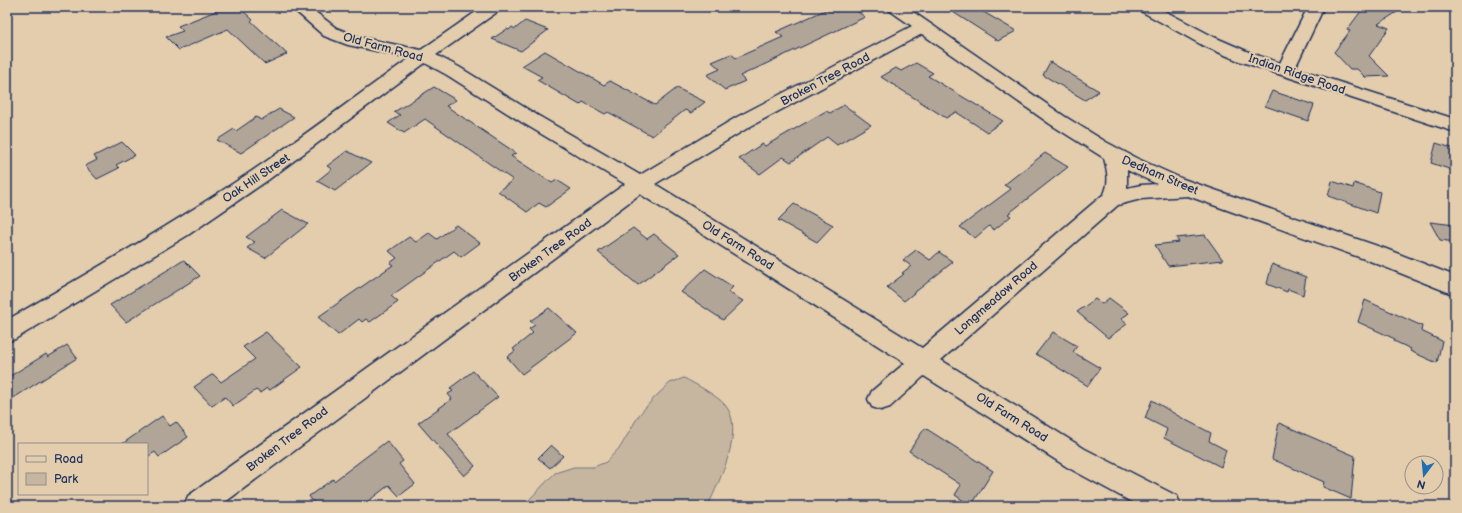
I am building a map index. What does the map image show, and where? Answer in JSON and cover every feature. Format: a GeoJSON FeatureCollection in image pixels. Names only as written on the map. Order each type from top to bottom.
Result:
{"type":"FeatureCollection","features":[{"type":"Feature","properties":{"kind":"street","name":"Old Farm Road"},"geometry":{"type":"LineString","coordinates":[[300,7],[330,32],[354,41],[424,56],[453,71],[530,119],[640,184],[1076,458],[1167,506]]}},
{"type":"Feature","properties":{"kind":"street","name":"Oak Hill Street"},"geometry":{"type":"LineString","coordinates":[[7,332],[192,221],[292,153],[348,113],[390,80],[494,7]]}},
{"type":"Feature","properties":{"kind":"street","name":"Dedham Street"},"geometry":{"type":"LineString","coordinates":[[895,7],[1057,120],[1114,155],[1161,178],[1360,248],[1455,286]]}},
{"type":"Feature","properties":{"kind":"street","name":"Indian Ridge Road"},"geometry":{"type":"LineString","coordinates":[[1145,7],[1208,41],[1245,57],[1455,126]]}},
{"type":"Feature","properties":{"kind":"street"},"geometry":{"type":"LineString","coordinates":[[1285,70],[1316,7]]}},
{"type":"Feature","properties":{"kind":"street","name":"Broken Tree Road"},"geometry":{"type":"LineString","coordinates":[[198,506],[348,394],[507,282],[640,184],[721,135],[823,79],[923,27]]}},
{"type":"Feature","properties":{"kind":"street","name":"Longmeadow Road"},"geometry":{"type":"LineString","coordinates":[[881,399],[1010,285],[1111,199],[1116,191],[1118,179],[1114,155]]}},
{"type":"Feature","properties":{"kind":"street","name":"Longmeadow Road"},"geometry":{"type":"LineString","coordinates":[[1111,199],[1141,192],[1193,190]]}},
{"type":"Feature","properties":{"kind":"green space"},"geometry":{"type":"Polygon","coordinates":[[[684,378],[717,398],[725,405],[731,415],[733,427],[732,441],[724,469],[708,506],[523,506],[555,473],[574,467],[594,467],[606,462],[621,446],[639,415],[654,398],[670,383],[684,378]]]}},
{"type":"Feature","properties":{"kind":"building"},"geometry":{"type":"Polygon","coordinates":[[[226,7],[239,7],[253,20],[251,21],[287,54],[265,64],[228,29],[179,50],[166,37],[183,31],[178,26],[226,7]]]}},
{"type":"Feature","properties":{"kind":"building"},"geometry":{"type":"Polygon","coordinates":[[[847,7],[851,7],[865,17],[740,76],[745,81],[725,90],[707,75],[720,69],[712,62],[731,54],[736,58],[783,37],[776,32],[830,8],[836,12],[847,7]]]}},
{"type":"Feature","properties":{"kind":"building"},"geometry":{"type":"Polygon","coordinates":[[[945,7],[975,7],[1016,31],[998,41],[945,7]]]}},
{"type":"Feature","properties":{"kind":"building"},"geometry":{"type":"Polygon","coordinates":[[[1364,7],[1405,7],[1378,24],[1389,28],[1369,56],[1389,76],[1365,77],[1357,69],[1350,69],[1334,52],[1350,31],[1347,30],[1364,7]]]}},
{"type":"Feature","properties":{"kind":"building"},"geometry":{"type":"Polygon","coordinates":[[[525,21],[548,30],[521,51],[492,39],[507,29],[509,30],[512,27],[515,29],[525,21]]]}},
{"type":"Feature","properties":{"kind":"building"},"geometry":{"type":"Polygon","coordinates":[[[545,51],[604,85],[610,81],[655,105],[677,88],[705,102],[691,113],[685,110],[652,136],[608,112],[605,114],[583,102],[580,105],[537,80],[542,77],[522,66],[545,51]]]}},
{"type":"Feature","properties":{"kind":"building"},"geometry":{"type":"Polygon","coordinates":[[[1050,62],[1099,91],[1085,100],[1043,75],[1050,62]]]}},
{"type":"Feature","properties":{"kind":"building"},"geometry":{"type":"Polygon","coordinates":[[[916,63],[933,73],[928,76],[1003,121],[987,132],[956,112],[946,118],[881,77],[896,68],[901,71],[916,63]]]}},
{"type":"Feature","properties":{"kind":"building"},"geometry":{"type":"Polygon","coordinates":[[[434,87],[456,100],[446,106],[516,153],[511,156],[552,183],[557,180],[571,189],[546,207],[539,203],[527,212],[498,191],[513,180],[425,119],[404,133],[388,123],[400,115],[394,112],[434,87]]]}},
{"type":"Feature","properties":{"kind":"building"},"geometry":{"type":"Polygon","coordinates":[[[1272,91],[1314,105],[1308,121],[1265,106],[1272,91]]]}},
{"type":"Feature","properties":{"kind":"building"},"geometry":{"type":"Polygon","coordinates":[[[844,105],[871,125],[837,145],[827,137],[791,162],[783,157],[760,174],[739,159],[762,144],[765,146],[826,111],[830,113],[844,105]]]}},
{"type":"Feature","properties":{"kind":"building"},"geometry":{"type":"Polygon","coordinates":[[[279,109],[294,117],[241,153],[217,140],[234,129],[236,131],[256,117],[261,120],[279,109]]]}},
{"type":"Feature","properties":{"kind":"building"},"geometry":{"type":"Polygon","coordinates":[[[122,142],[135,155],[116,165],[119,168],[97,179],[85,166],[97,160],[94,156],[122,142]]]}},
{"type":"Feature","properties":{"kind":"building"},"geometry":{"type":"Polygon","coordinates":[[[1436,143],[1455,149],[1452,170],[1431,163],[1436,143]]]}},
{"type":"Feature","properties":{"kind":"building"},"geometry":{"type":"Polygon","coordinates":[[[347,151],[371,163],[335,191],[317,181],[332,169],[327,166],[347,151]]]}},
{"type":"Feature","properties":{"kind":"building"},"geometry":{"type":"Polygon","coordinates":[[[1045,153],[1068,167],[1008,214],[1011,216],[994,230],[989,226],[975,238],[960,227],[1011,189],[1004,185],[1045,153]]]}},
{"type":"Feature","properties":{"kind":"building"},"geometry":{"type":"Polygon","coordinates":[[[1332,181],[1353,188],[1354,183],[1380,192],[1376,213],[1328,196],[1332,181]]]}},
{"type":"Feature","properties":{"kind":"building"},"geometry":{"type":"Polygon","coordinates":[[[794,204],[833,225],[817,242],[778,220],[794,204]]]}},
{"type":"Feature","properties":{"kind":"building"},"geometry":{"type":"Polygon","coordinates":[[[282,210],[308,224],[265,258],[247,248],[255,242],[246,237],[282,210]]]}},
{"type":"Feature","properties":{"kind":"building"},"geometry":{"type":"Polygon","coordinates":[[[1430,222],[1455,225],[1455,242],[1440,240],[1430,222]]]}},
{"type":"Feature","properties":{"kind":"building"},"geometry":{"type":"Polygon","coordinates":[[[456,225],[480,243],[461,257],[454,251],[391,296],[398,302],[370,322],[366,319],[362,322],[359,319],[338,335],[318,317],[393,265],[390,263],[397,258],[389,251],[409,237],[416,242],[429,233],[437,239],[456,225]]]}},
{"type":"Feature","properties":{"kind":"building"},"geometry":{"type":"Polygon","coordinates":[[[633,228],[647,239],[654,234],[679,254],[638,285],[598,252],[633,228]]]}},
{"type":"Feature","properties":{"kind":"building"},"geometry":{"type":"Polygon","coordinates":[[[1205,235],[1223,260],[1168,266],[1155,245],[1179,242],[1176,238],[1205,235]]]}},
{"type":"Feature","properties":{"kind":"building"},"geometry":{"type":"Polygon","coordinates":[[[916,250],[930,260],[939,252],[953,262],[904,301],[887,287],[904,274],[902,273],[911,266],[903,260],[916,250]]]}},
{"type":"Feature","properties":{"kind":"building"},"geometry":{"type":"Polygon","coordinates":[[[184,260],[200,276],[126,322],[110,305],[184,260]]]}},
{"type":"Feature","properties":{"kind":"building"},"geometry":{"type":"Polygon","coordinates":[[[1272,264],[1306,277],[1303,295],[1288,289],[1287,292],[1267,284],[1272,264]]]}},
{"type":"Feature","properties":{"kind":"building"},"geometry":{"type":"Polygon","coordinates":[[[705,269],[733,287],[728,292],[743,301],[723,320],[681,292],[705,269]]]}},
{"type":"Feature","properties":{"kind":"building"},"geometry":{"type":"Polygon","coordinates":[[[1109,298],[1129,313],[1121,319],[1127,324],[1108,338],[1077,312],[1095,299],[1102,304],[1109,298]]]}},
{"type":"Feature","properties":{"kind":"building"},"geometry":{"type":"Polygon","coordinates":[[[1365,300],[1422,326],[1421,331],[1442,341],[1437,363],[1410,351],[1411,349],[1394,341],[1395,339],[1358,322],[1365,300]]]}},
{"type":"Feature","properties":{"kind":"building"},"geometry":{"type":"Polygon","coordinates":[[[549,308],[577,333],[522,374],[507,357],[515,351],[513,349],[533,333],[529,329],[535,325],[530,321],[549,308]]]}},
{"type":"Feature","properties":{"kind":"building"},"geometry":{"type":"Polygon","coordinates":[[[266,332],[302,367],[270,390],[267,388],[260,393],[256,390],[233,406],[225,397],[212,406],[194,387],[213,374],[221,382],[255,359],[243,347],[266,332]]]}},
{"type":"Feature","properties":{"kind":"building"},"geometry":{"type":"Polygon","coordinates":[[[1053,332],[1077,346],[1073,352],[1100,368],[1088,386],[1036,354],[1053,332]]]}},
{"type":"Feature","properties":{"kind":"building"},"geometry":{"type":"Polygon","coordinates":[[[67,345],[77,358],[7,402],[7,378],[46,354],[48,357],[67,345]]]}},
{"type":"Feature","properties":{"kind":"building"},"geometry":{"type":"Polygon","coordinates":[[[473,371],[498,397],[448,434],[475,466],[464,476],[418,423],[452,399],[448,394],[453,391],[450,388],[473,371]]]}},
{"type":"Feature","properties":{"kind":"building"},"geometry":{"type":"Polygon","coordinates":[[[1152,400],[1211,433],[1209,441],[1226,450],[1221,467],[1164,438],[1167,429],[1145,418],[1152,400]]]}},
{"type":"Feature","properties":{"kind":"building"},"geometry":{"type":"Polygon","coordinates":[[[162,416],[170,426],[176,422],[188,437],[159,457],[155,452],[148,456],[148,443],[123,443],[162,416]]]}},
{"type":"Feature","properties":{"kind":"building"},"geometry":{"type":"Polygon","coordinates":[[[1279,423],[1355,456],[1351,499],[1323,487],[1324,482],[1272,459],[1279,423]]]}},
{"type":"Feature","properties":{"kind":"building"},"geometry":{"type":"Polygon","coordinates":[[[925,428],[993,471],[971,506],[955,495],[961,485],[909,451],[925,428]]]}},
{"type":"Feature","properties":{"kind":"building"},"geometry":{"type":"Polygon","coordinates":[[[387,441],[403,461],[399,464],[415,484],[399,496],[389,485],[362,506],[316,506],[309,496],[333,479],[334,481],[387,441]]]}},
{"type":"Feature","properties":{"kind":"building"},"geometry":{"type":"Polygon","coordinates":[[[551,445],[563,456],[550,468],[538,458],[551,445]]]}}]}
